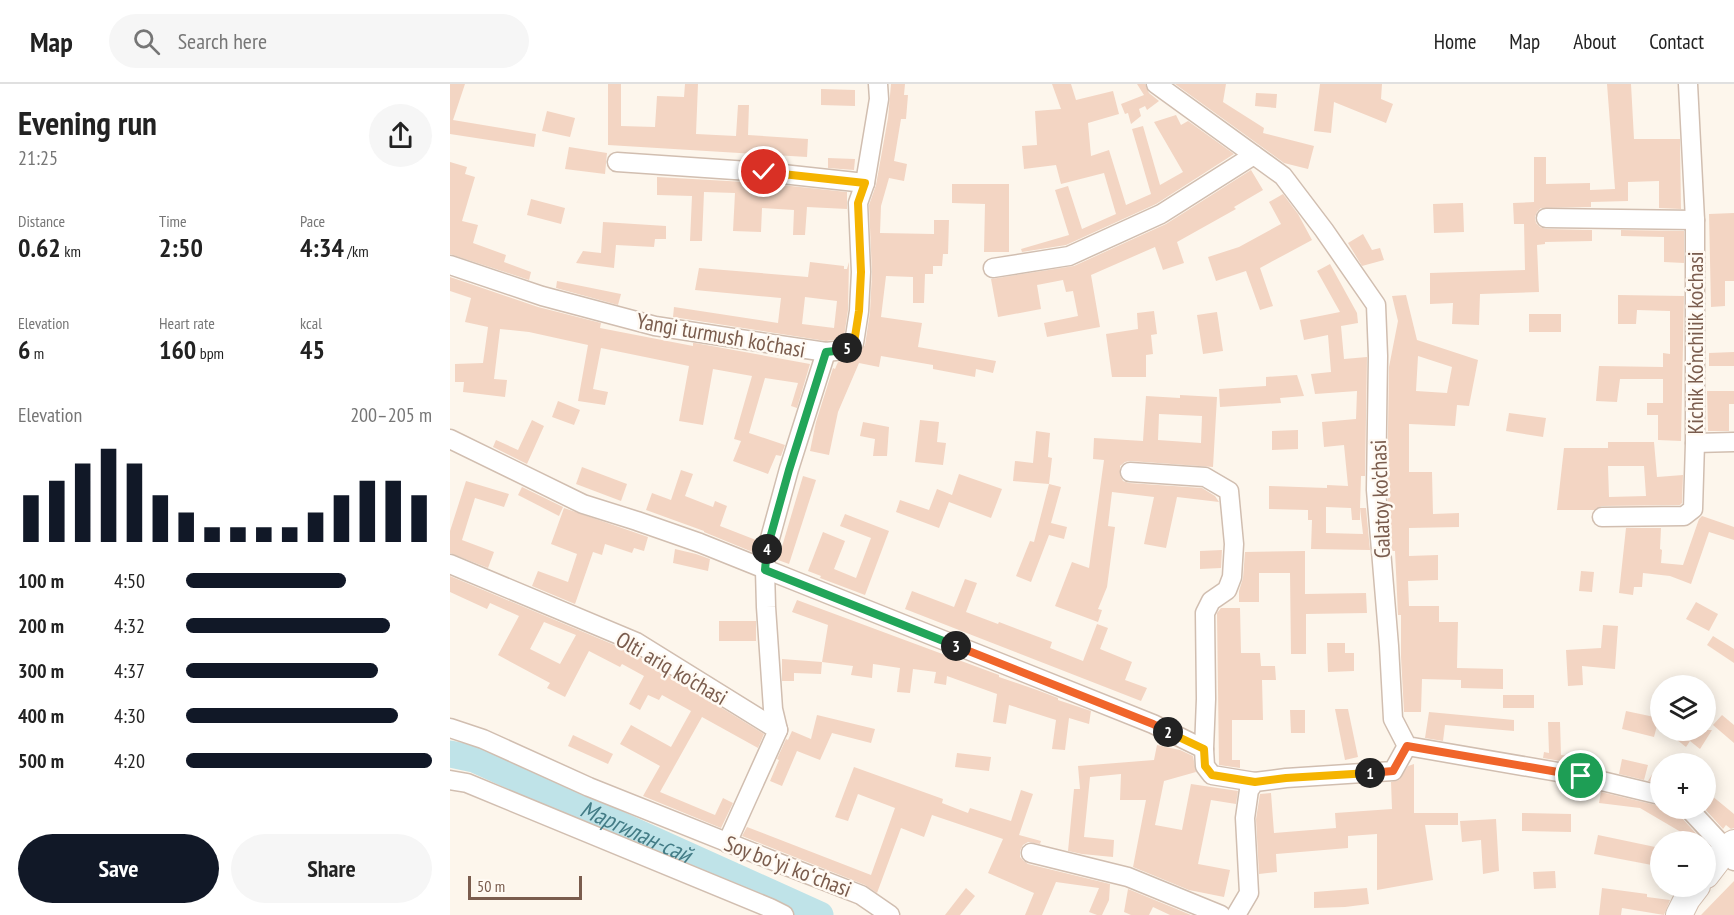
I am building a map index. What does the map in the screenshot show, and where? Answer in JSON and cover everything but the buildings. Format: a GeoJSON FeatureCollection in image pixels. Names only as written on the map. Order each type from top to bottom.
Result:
{"type":"FeatureCollection","features":[{"type":"Feature","properties":{"kind":"street","name":"Yangi turmush ko'chasi"},"geometry":{"type":"LineString","coordinates":[[450,265],[542,296],[655,326],[826,352],[844,350],[854,343],[859,311],[861,272],[858,203],[865,183],[879,99],[878,84]]}},
{"type":"Feature","properties":{"kind":"street","name":"Galatoy ko'chasi"},"geometry":{"type":"LineString","coordinates":[[1156,84],[1283,176],[1376,305],[1378,356],[1376,490],[1393,719],[1407,746]]}},
{"type":"Feature","properties":{"kind":"street","name":"Kichik Ko‘nchilik ko‘chasi"},"geometry":{"type":"LineString","coordinates":[[1602,517],[1684,516],[1693,509],[1695,220],[1688,84]]}},
{"type":"Feature","properties":{"kind":"street"},"geometry":{"type":"LineString","coordinates":[[993,267],[1069,256],[1161,214],[1254,155]]}},
{"type":"Feature","properties":{"kind":"street"},"geometry":{"type":"LineString","coordinates":[[616,162],[764,172],[865,183]]}},
{"type":"Feature","properties":{"kind":"street"},"geometry":{"type":"LineString","coordinates":[[1546,218],[1695,220]]}},
{"type":"Feature","properties":{"kind":"street"},"geometry":{"type":"LineString","coordinates":[[727,843],[778,730],[773,709],[766,553],[826,352]]}},
{"type":"Feature","properties":{"kind":"street"},"geometry":{"type":"LineString","coordinates":[[450,439],[583,504],[669,532],[1153,724],[1204,749]]}},
{"type":"Feature","properties":{"kind":"street"},"geometry":{"type":"LineString","coordinates":[[1695,443],[1734,442]]}},
{"type":"Feature","properties":{"kind":"street"},"geometry":{"type":"LineString","coordinates":[[1130,472],[1205,477],[1229,491],[1234,544],[1232,577],[1227,590],[1211,601],[1205,613],[1204,749],[1205,766],[1212,775],[1255,782],[1393,771],[1407,746],[1581,776],[1650,793]]}},
{"type":"Feature","properties":{"kind":"street","name":"Olti ariq ko'chasi"},"geometry":{"type":"LineString","coordinates":[[450,564],[636,642],[778,730]]}},
{"type":"Feature","properties":{"kind":"street","name":"Soy boʻyi koʻchasi"},"geometry":{"type":"LineString","coordinates":[[450,728],[483,739],[589,787],[861,895],[890,915]]}},
{"type":"Feature","properties":{"kind":"street"},"geometry":{"type":"LineString","coordinates":[[450,780],[467,783],[784,915]]}},
{"type":"Feature","properties":{"kind":"street"},"geometry":{"type":"LineString","coordinates":[[1236,915],[1249,893],[1245,818],[1249,790],[1255,782]]}},
{"type":"Feature","properties":{"kind":"street"},"geometry":{"type":"LineString","coordinates":[[1699,819],[1731,851],[1716,865]]}},
{"type":"Feature","properties":{"kind":"street"},"geometry":{"type":"LineString","coordinates":[[1031,853],[1128,877],[1221,915]]}},
{"type":"Feature","properties":{"kind":"street"},"geometry":{"type":"LineString","coordinates":[[1680,915],[1689,897]]}},
{"type":"Feature","properties":{"kind":"waterway","name":"Маргилан-сай"},"geometry":{"type":"LineString","coordinates":[[450,754],[474,759],[820,915]]}},
{"type":"Feature","properties":{"kind":"route"},"geometry":{"type":"LineString","coordinates":[[764,172],[865,183],[858,203],[861,272],[859,311],[854,343],[844,350],[826,352],[789,470],[766,553],[765,570],[1153,724],[1204,749],[1205,766],[1212,775],[1255,782],[1393,771],[1407,746],[1581,776]]}}]}
